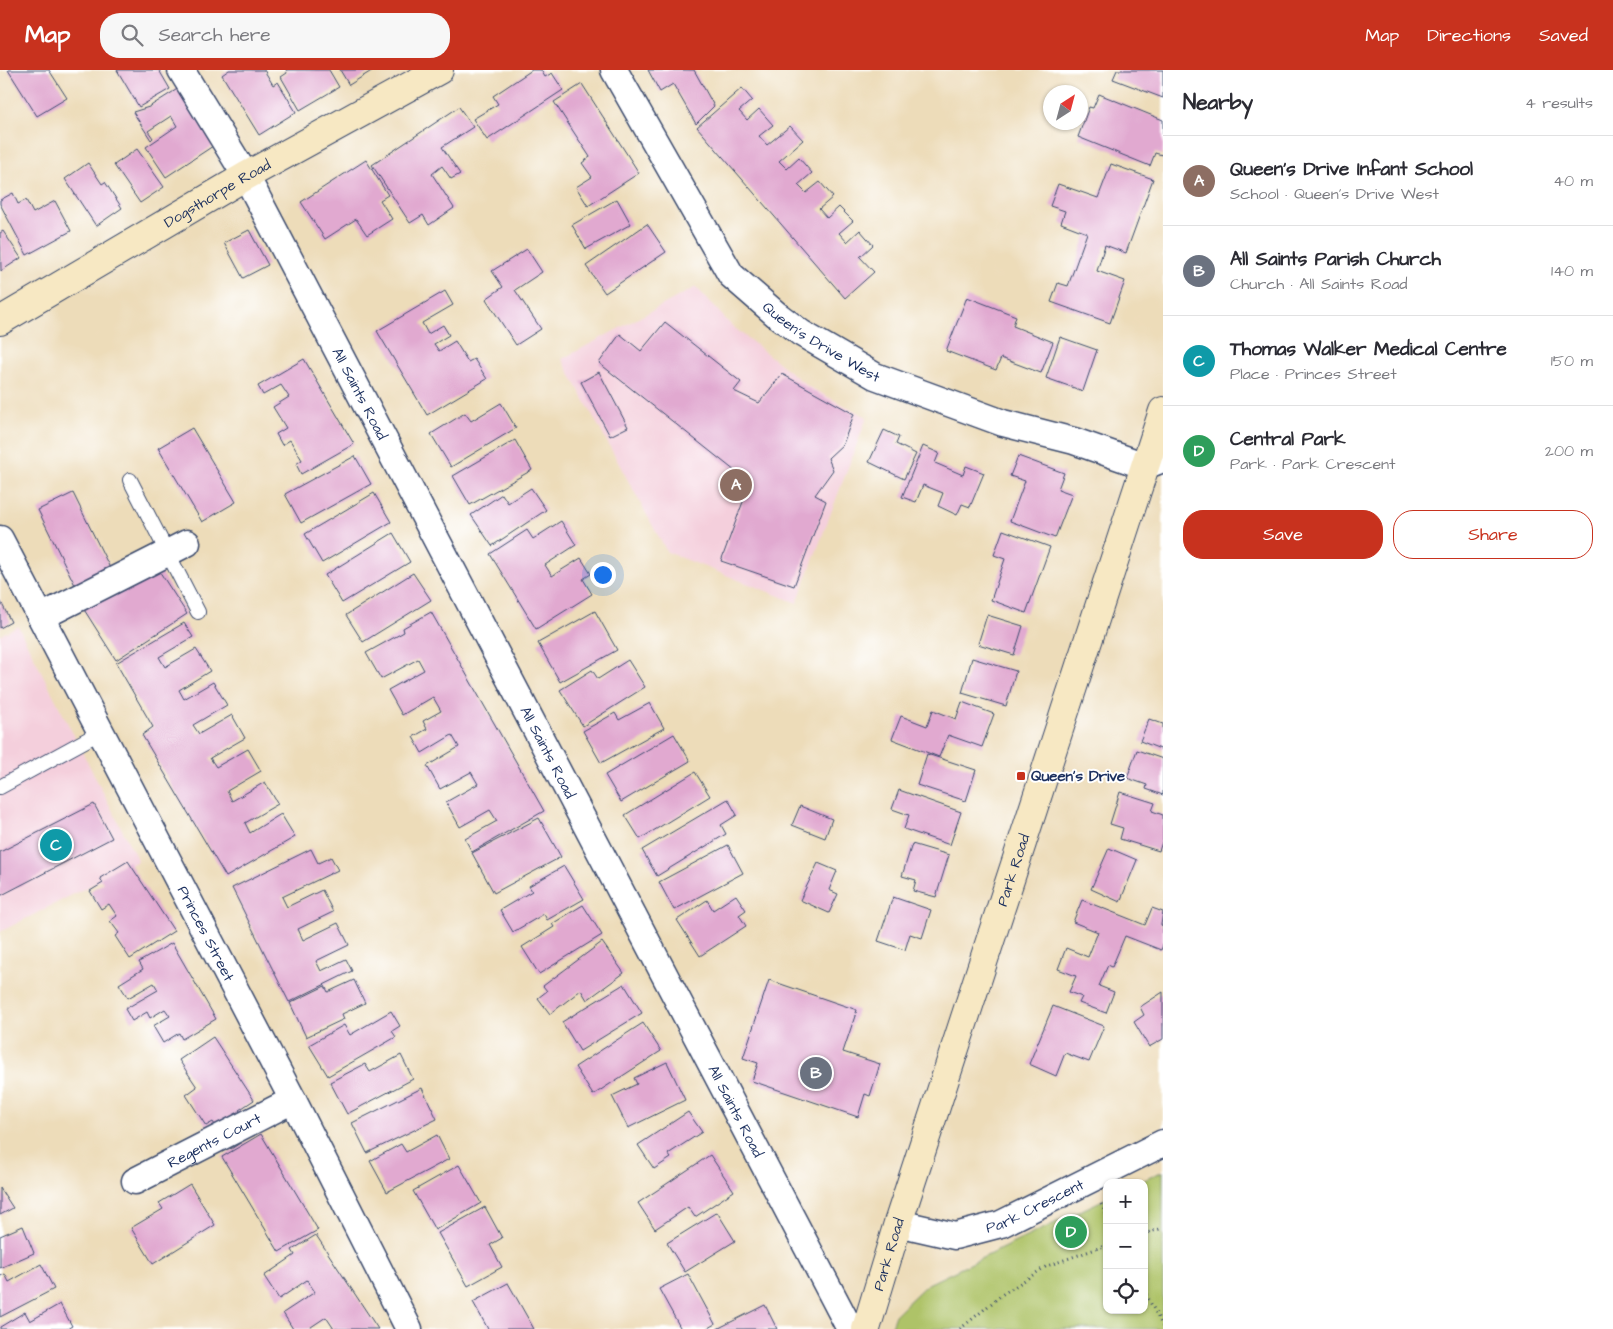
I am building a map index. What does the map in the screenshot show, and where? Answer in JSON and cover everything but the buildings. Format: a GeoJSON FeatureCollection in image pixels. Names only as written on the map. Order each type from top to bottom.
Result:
{"type":"FeatureCollection","features":[{"type":"Feature","properties":{"kind":"street","name":"All Saints Road"},"geometry":{"type":"LineString","coordinates":[[181,70],[246,176],[850,1329]]}},
{"type":"Feature","properties":{"kind":"street","name":"Dogsthorpe Road"},"geometry":{"type":"LineString","coordinates":[[0,321],[246,176],[439,70]]}},
{"type":"Feature","properties":{"kind":"street","name":"Queen's Drive West"},"geometry":{"type":"LineString","coordinates":[[614,70],[730,275],[777,316],[801,333],[875,376],[1003,423],[1154,462]]}},
{"type":"Feature","properties":{"kind":"street","name":"Park Road"},"geometry":{"type":"LineString","coordinates":[[866,1329],[898,1223],[1154,462],[1163,411]]}},
{"type":"Feature","properties":{"kind":"street","name":"Princes Street"},"geometry":{"type":"LineString","coordinates":[[0,539],[293,1100],[409,1329]]}},
{"type":"Feature","properties":{"kind":"street"},"geometry":{"type":"LineString","coordinates":[[41,617],[178,548]]}},
{"type":"Feature","properties":{"kind":"street","name":"Regents Court"},"geometry":{"type":"LineString","coordinates":[[135,1182],[293,1100]]}},
{"type":"Feature","properties":{"kind":"street","name":"Park Crescent"},"geometry":{"type":"LineString","coordinates":[[898,1223],[955,1236],[1001,1224],[1163,1143]]}},
{"type":"Feature","properties":{"kind":"lane"},"geometry":{"type":"LineString","coordinates":[[130,480],[178,548],[198,612]]}},
{"type":"Feature","properties":{"kind":"lane"},"geometry":{"type":"LineString","coordinates":[[0,787],[101,732]]}},
{"type":"Feature","properties":{"kind":"path"},"geometry":{"type":"LineString","coordinates":[[1148,1233],[1163,1228]]}},
{"type":"Feature","properties":{"kind":"path"},"geometry":{"type":"LineString","coordinates":[[960,1329],[1003,1294],[1047,1266],[1103,1246]]}},
{"type":"Feature","properties":{"kind":"path"},"geometry":{"type":"LineString","coordinates":[[1148,1298],[1163,1327]]}},
{"type":"Feature","properties":{"kind":"shaded area"},"geometry":{"type":"Polygon","coordinates":[[[696,287],[731,325],[809,387],[867,417],[797,603],[667,552],[562,359],[696,287]]]}},
{"type":"Feature","properties":{"kind":"shaded area"},"geometry":{"type":"Polygon","coordinates":[[[18,626],[138,861],[0,932],[0,635],[18,626]]]}},
{"type":"Feature","properties":{"kind":"green space"},"geometry":{"type":"Polygon","coordinates":[[[1163,1171],[1163,1329],[890,1329],[895,1315],[926,1285],[1103,1200],[1103,1314],[1148,1314],[1148,1179],[1146,1179],[1163,1171]]]}},
{"type":"Feature","properties":{"kind":"place","name":"Queen's Drive Infant School"},"geometry":{"type":"Point","coordinates":[736,485]}},
{"type":"Feature","properties":{"kind":"place","name":"Queen's Drive"},"geometry":{"type":"Point","coordinates":[1021,776]}},
{"type":"Feature","properties":{"kind":"place","name":"Thomas Walker Medical Centre"},"geometry":{"type":"Point","coordinates":[56,845]}},
{"type":"Feature","properties":{"kind":"place","name":"All Saints Parish Church"},"geometry":{"type":"Point","coordinates":[816,1073]}},
{"type":"Feature","properties":{"kind":"place","name":"Central Park"},"geometry":{"type":"Point","coordinates":[1071,1232]}}]}
